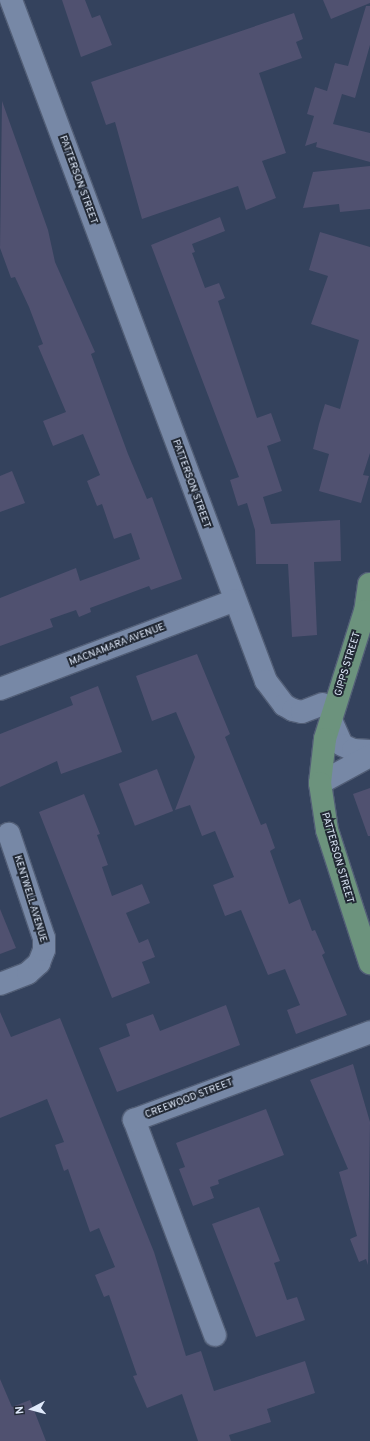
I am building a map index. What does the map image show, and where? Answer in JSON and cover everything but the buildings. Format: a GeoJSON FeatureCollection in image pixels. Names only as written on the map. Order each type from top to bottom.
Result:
{"type":"FeatureCollection","features":[{"type":"Feature","properties":{"kind":"main road","name":"GIPPS STREET"},"geometry":{"type":"LineString","coordinates":[[327,712],[364,611],[369,582]]}},
{"type":"Feature","properties":{"kind":"main road","name":"PATTERSON STREET"},"geometry":{"type":"LineString","coordinates":[[327,712],[321,760],[320,783],[327,830],[356,925],[370,964]]}},
{"type":"Feature","properties":{"kind":"main road","name":"PATTERSON STREET"},"geometry":{"type":"LineString","coordinates":[[327,712],[308,758],[308,797],[331,876],[356,925]]}},
{"type":"Feature","properties":{"kind":"street","name":"PATTERSON STREET"},"geometry":{"type":"LineString","coordinates":[[11,0],[266,682],[284,705],[293,710],[302,712],[327,712]]}},
{"type":"Feature","properties":{"kind":"street","name":"MACNAMARA AVENUE"},"geometry":{"type":"LineString","coordinates":[[0,689],[235,600]]}},
{"type":"Feature","properties":{"kind":"street"},"geometry":{"type":"LineString","coordinates":[[327,712],[342,745],[353,750],[370,751]]}},
{"type":"Feature","properties":{"kind":"street"},"geometry":{"type":"LineString","coordinates":[[320,783],[370,756]]}},
{"type":"Feature","properties":{"kind":"street","name":"KENTWELL AVENUE"},"geometry":{"type":"LineString","coordinates":[[0,984],[28,973],[39,963],[44,950],[44,938],[9,834]]}},
{"type":"Feature","properties":{"kind":"street","name":"CREEWOOD STREET"},"geometry":{"type":"LineString","coordinates":[[215,1335],[134,1120],[370,1032]]}}]}
